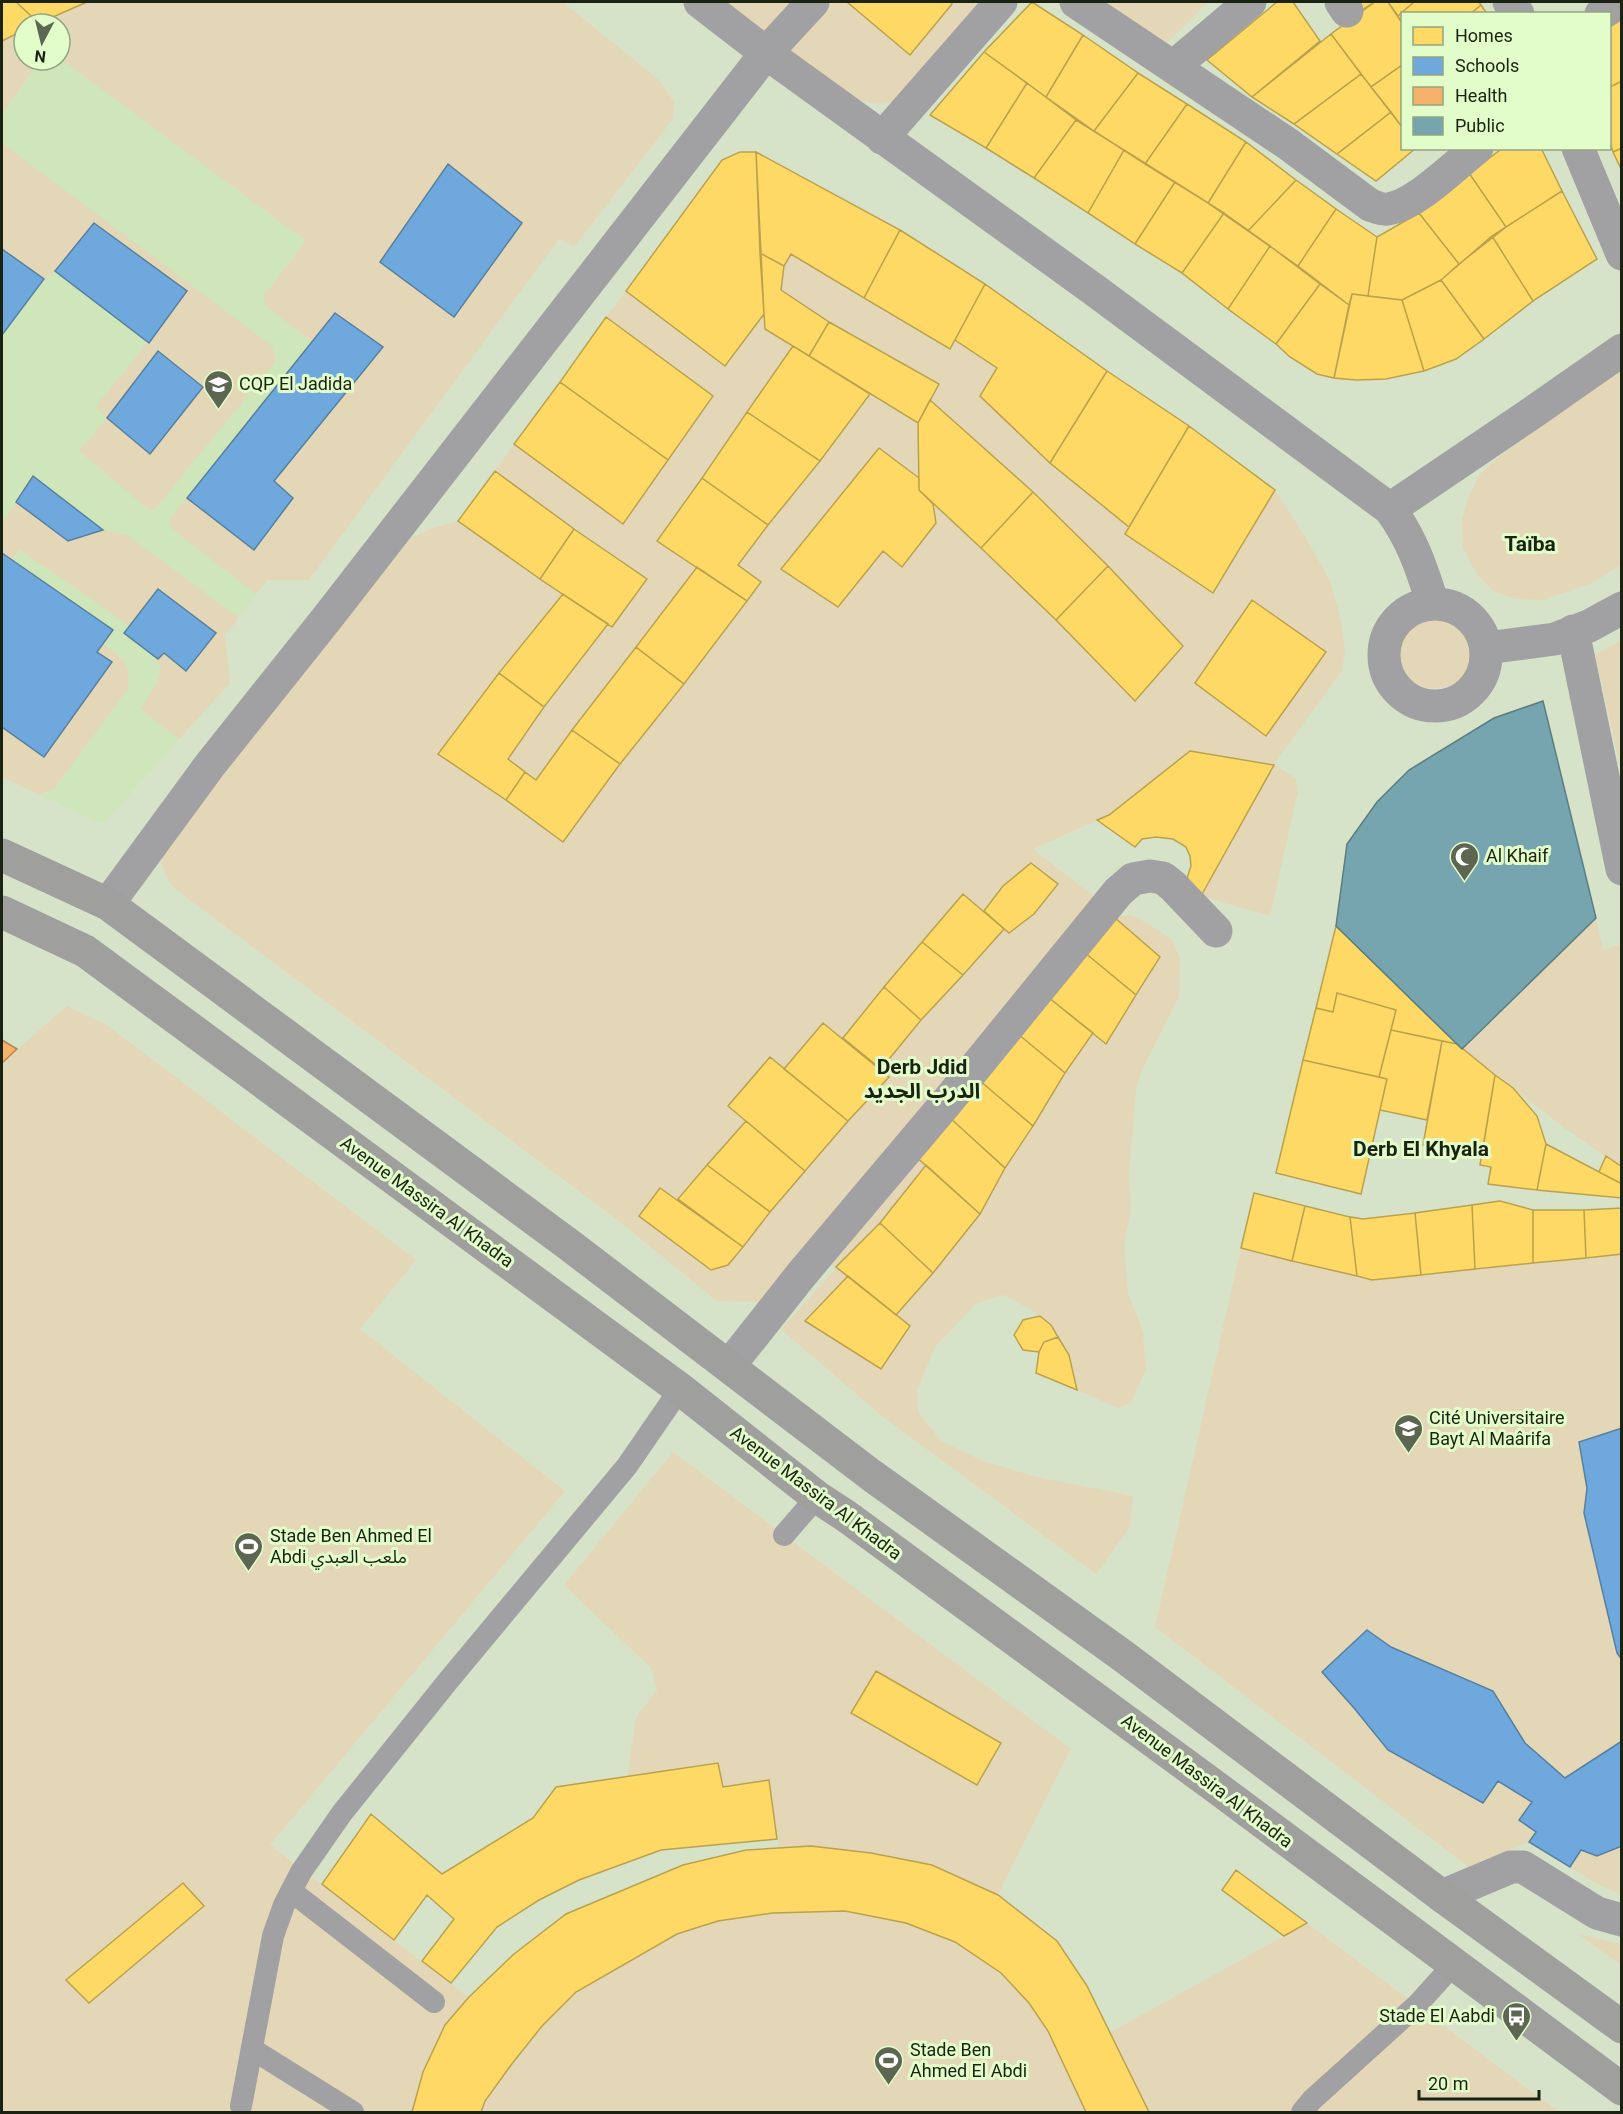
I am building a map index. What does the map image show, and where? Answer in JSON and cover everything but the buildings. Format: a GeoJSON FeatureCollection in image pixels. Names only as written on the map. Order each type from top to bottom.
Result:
{"type":"FeatureCollection","features":[{"type":"Feature","properties":{"kind":"street"},"geometry":{"type":"LineString","coordinates":[[700,2],[766,53],[1102,296],[1390,509],[1404,528],[1416,552],[1432,601]]}},
{"type":"Feature","properties":{"kind":"street"},"geometry":{"type":"LineString","coordinates":[[108,904],[210,765],[328,617],[766,53],[813,2]]}},
{"type":"Feature","properties":{"kind":"street"},"geometry":{"type":"LineString","coordinates":[[882,138],[1001,2]]}},
{"type":"Feature","properties":{"kind":"street"},"geometry":{"type":"LineString","coordinates":[[1076,2],[1288,144],[1370,205],[1385,209],[1401,206],[1418,196],[1475,150]]}},
{"type":"Feature","properties":{"kind":"street"},"geometry":{"type":"LineString","coordinates":[[1173,68],[1250,2]]}},
{"type":"Feature","properties":{"kind":"street"},"geometry":{"type":"LineString","coordinates":[[1603,12],[1620,2]]}},
{"type":"Feature","properties":{"kind":"street"},"geometry":{"type":"LineString","coordinates":[[1579,150],[1622,254]]}},
{"type":"Feature","properties":{"kind":"street"},"geometry":{"type":"LineString","coordinates":[[1390,509],[1622,350]]}},
{"type":"Feature","properties":{"kind":"street"},"geometry":{"type":"LineString","coordinates":[[1432,601],[1450,604],[1468,615],[1480,630],[1486,648],[1486,660],[1480,680],[1461,700],[1435,707],[1403,696],[1391,683],[1383,659],[1385,645],[1400,617],[1413,608],[1432,601]]}},
{"type":"Feature","properties":{"kind":"street"},"geometry":{"type":"LineString","coordinates":[[1486,648],[1555,639],[1589,626],[1622,609]]}},
{"type":"Feature","properties":{"kind":"street"},"geometry":{"type":"LineString","coordinates":[[1573,632],[1622,869]]}},
{"type":"Feature","properties":{"kind":"street"},"geometry":{"type":"LineString","coordinates":[[2,855],[108,904],[729,1365],[863,1469],[1132,1662],[1442,1896],[1622,2027]]}},
{"type":"Feature","properties":{"kind":"street"},"geometry":{"type":"LineString","coordinates":[[729,1365],[1118,892],[1133,879],[1150,876],[1163,878],[1216,931]]}},
{"type":"Feature","properties":{"kind":"street","name":"Avenue Massira Al Khadra"},"geometry":{"type":"LineString","coordinates":[[2,912],[85,951],[680,1389],[817,1497],[856,1523],[1209,1782],[1622,2089]]}},
{"type":"Feature","properties":{"kind":"street"},"geometry":{"type":"LineString","coordinates":[[1442,1896],[1511,1867],[1523,1867],[1597,1913],[1622,1920]]}},
{"type":"Feature","properties":{"kind":"lane"},"geometry":{"type":"LineString","coordinates":[[241,2106],[273,1936],[284,1905],[300,1872],[342,1813],[448,1681],[627,1466],[680,1389]]}},
{"type":"Feature","properties":{"kind":"lane"},"geometry":{"type":"LineString","coordinates":[[784,1535],[817,1497]]}},
{"type":"Feature","properties":{"kind":"lane"},"geometry":{"type":"LineString","coordinates":[[291,1891],[434,2002]]}},
{"type":"Feature","properties":{"kind":"lane"},"geometry":{"type":"LineString","coordinates":[[1302,2112],[1312,2100],[1417,2005],[1453,1965]]}},
{"type":"Feature","properties":{"kind":"lane"},"geometry":{"type":"LineString","coordinates":[[252,2049],[353,2112]]}},
{"type":"Feature","properties":{"kind":"shaded area","name":"CQP El Jadida"},"geometry":{"type":"Polygon","coordinates":[[[87,2],[559,239],[309,580],[267,580],[225,635],[230,683],[103,824],[2,777],[2,41],[12,36],[12,72],[72,72],[72,12],[65,12],[87,2]]]}},
{"type":"Feature","properties":{"kind":"shaded area"},"geometry":{"type":"Polygon","coordinates":[[[87,2],[563,2],[659,80],[674,102],[673,119],[574,247],[559,239],[309,580],[267,580],[256,594],[175,531],[170,525],[171,516],[187,498],[255,550],[293,498],[274,481],[383,347],[335,313],[312,342],[264,304],[265,294],[306,241],[72,67],[72,12],[65,12],[87,2]]]}},
{"type":"Feature","properties":{"kind":"shaded area"},"geometry":{"type":"Polygon","coordinates":[[[719,2],[791,2],[762,36],[719,2]]]}},
{"type":"Feature","properties":{"kind":"shaded area"},"geometry":{"type":"Polygon","coordinates":[[[827,2],[985,2],[897,98],[892,102],[879,104],[857,100],[781,52],[827,2]]]}},
{"type":"Feature","properties":{"kind":"shaded area"},"geometry":{"type":"Polygon","coordinates":[[[1111,2],[1208,2],[1163,47],[1107,7],[1111,2]]]}},
{"type":"Feature","properties":{"kind":"shaded area"},"geometry":{"type":"Polygon","coordinates":[[[12,36],[12,72],[32,72],[2,115],[2,41],[12,36]]]}},
{"type":"Feature","properties":{"kind":"shaded area"},"geometry":{"type":"Polygon","coordinates":[[[2,143],[272,346],[275,356],[274,363],[155,509],[148,509],[79,451],[107,418],[97,408],[100,401],[148,342],[55,271],[44,279],[2,335],[2,143]]]}},
{"type":"Feature","properties":{"kind":"shaded area"},"geometry":{"type":"Polygon","coordinates":[[[791,254],[949,348],[955,340],[997,368],[980,396],[1050,463],[1129,527],[1125,534],[1213,593],[1275,490],[1330,581],[1341,620],[1345,650],[1342,671],[1274,764],[1190,751],[1109,815],[1033,849],[1097,899],[761,1302],[717,1301],[615,1218],[175,889],[164,871],[162,849],[398,551],[418,534],[458,521],[563,594],[499,673],[439,754],[563,842],[620,764],[761,582],[738,565],[870,394],[918,423],[919,478],[878,449],[781,569],[838,607],[883,551],[902,566],[936,523],[933,504],[1056,620],[1136,701],[1183,645],[1033,492],[930,400],[939,384],[829,322],[781,290],[784,266],[791,254]]]}},
{"type":"Feature","properties":{"kind":"shaded area"},"geometry":{"type":"Polygon","coordinates":[[[626,291],[725,366],[764,314],[765,329],[793,346],[657,540],[697,567],[536,780],[508,759],[575,668],[647,579],[495,471],[514,444],[624,524],[713,397],[606,317],[626,291]]]}},
{"type":"Feature","properties":{"kind":"shaded area"},"geometry":{"type":"Polygon","coordinates":[[[1621,367],[1621,565],[1590,584],[1542,600],[1515,599],[1493,591],[1476,573],[1463,547],[1462,521],[1468,497],[1481,473],[1501,455],[1621,367]]]}},
{"type":"Feature","properties":{"kind":"shaded area"},"geometry":{"type":"Polygon","coordinates":[[[16,502],[68,541],[103,530],[127,535],[239,618],[225,635],[230,683],[179,739],[141,709],[157,682],[160,665],[149,652],[124,633],[130,626],[19,549],[12,561],[113,630],[103,644],[121,658],[128,674],[127,690],[54,789],[39,795],[2,777],[2,524],[16,502]]]}},
{"type":"Feature","properties":{"kind":"shaded area"},"geometry":{"type":"Polygon","coordinates":[[[1431,617],[1458,627],[1468,641],[1472,661],[1466,676],[1451,685],[1434,688],[1417,685],[1403,674],[1398,655],[1405,628],[1431,617]]]}},
{"type":"Feature","properties":{"kind":"shaded area"},"geometry":{"type":"Polygon","coordinates":[[[1621,641],[1621,770],[1595,654],[1621,641]]]}},
{"type":"Feature","properties":{"kind":"shaded area"},"geometry":{"type":"Polygon","coordinates":[[[1274,764],[1296,779],[1298,791],[1270,916],[1201,896],[1274,764]]]}},
{"type":"Feature","properties":{"kind":"shaded area"},"geometry":{"type":"Polygon","coordinates":[[[1131,915],[1147,923],[1171,939],[1180,957],[1179,997],[1141,1072],[1136,1090],[1129,1171],[1131,1209],[1124,1246],[1128,1293],[1143,1332],[1146,1369],[1131,1403],[1118,1408],[1077,1390],[1067,1355],[1055,1331],[1035,1313],[1003,1295],[977,1303],[935,1347],[917,1391],[918,1412],[941,1441],[983,1461],[1037,1477],[1133,1496],[1130,1527],[1096,1574],[883,1417],[781,1329],[836,1268],[824,1259],[1048,997],[1106,1043],[1160,957],[1114,917],[1131,915]],[[880,1223],[837,1268],[848,1276],[932,1273],[880,1223]]]}},
{"type":"Feature","properties":{"kind":"shaded area"},"geometry":{"type":"Polygon","coordinates":[[[1596,918],[1603,950],[1621,944],[1621,1167],[1566,1129],[1462,1049],[1596,918]]]}},
{"type":"Feature","properties":{"kind":"shaded area","name":"Stade Ben Ahmed El Abdi ملعب العبدي"},"geometry":{"type":"Polygon","coordinates":[[[67,1006],[107,1025],[416,1260],[360,1329],[565,1491],[270,1845],[468,1997],[566,1914],[683,1865],[746,1850],[778,1848],[769,1780],[723,1787],[627,1777],[636,1717],[657,1690],[652,1669],[564,1585],[673,1452],[1071,1749],[998,1895],[1057,1941],[1087,1986],[1111,2032],[1307,1923],[1559,2112],[2,2112],[2,1063],[67,1006]]]}},
{"type":"Feature","properties":{"kind":"shaded area","name":"Cité Universitaire Bayt Al Maârifa"},"geometry":{"type":"Polygon","coordinates":[[[1241,1248],[1372,1280],[1621,1254],[1621,1428],[1579,1443],[1617,1653],[1621,1660],[1621,1741],[1565,1778],[1525,1743],[1493,1691],[1391,1647],[1367,1630],[1322,1672],[1388,1750],[1483,1803],[1498,1781],[1532,1802],[1520,1820],[1536,1832],[1529,1842],[1470,1868],[1155,1627],[1241,1248]]]}},
{"type":"Feature","properties":{"kind":"shaded area"},"geometry":{"type":"Polygon","coordinates":[[[1621,1846],[1621,1894],[1597,1884],[1570,1867],[1581,1850],[1597,1856],[1621,1846]]]}},
{"type":"Feature","properties":{"kind":"shaded area"},"geometry":{"type":"Polygon","coordinates":[[[1578,1934],[1621,1944],[1621,1965],[1578,1934]]]}},
{"type":"Feature","properties":{"kind":"place","name":"CQP El Jadida"},"geometry":{"type":"Point","coordinates":[218,410]}},
{"type":"Feature","properties":{"kind":"place","name":"Al Khaif"},"geometry":{"type":"Point","coordinates":[1465,882]}},
{"type":"Feature","properties":{"kind":"place","name":"Cité Universitaire Bayt Al Maârifa"},"geometry":{"type":"Point","coordinates":[1408,1454]}},
{"type":"Feature","properties":{"kind":"place","name":"Stade Ben Ahmed El Abdi ملعب العبدي"},"geometry":{"type":"Point","coordinates":[249,1572]}},
{"type":"Feature","properties":{"kind":"place","name":"Stade El Aabdi"},"geometry":{"type":"Point","coordinates":[1516,2042]}},
{"type":"Feature","properties":{"kind":"place","name":"Stade Ben Ahmed El Abdi"},"geometry":{"type":"Point","coordinates":[889,2086]}},
{"type":"Feature","properties":{"kind":"district","name":"Taïba"},"geometry":{"type":"Point","coordinates":[1530,544]}},
{"type":"Feature","properties":{"kind":"district","name":"Derb Jdid الدرب الجديد"},"geometry":{"type":"Point","coordinates":[922,1079]}},
{"type":"Feature","properties":{"kind":"district","name":"Derb El Khyala"},"geometry":{"type":"Point","coordinates":[1421,1149]}}]}
